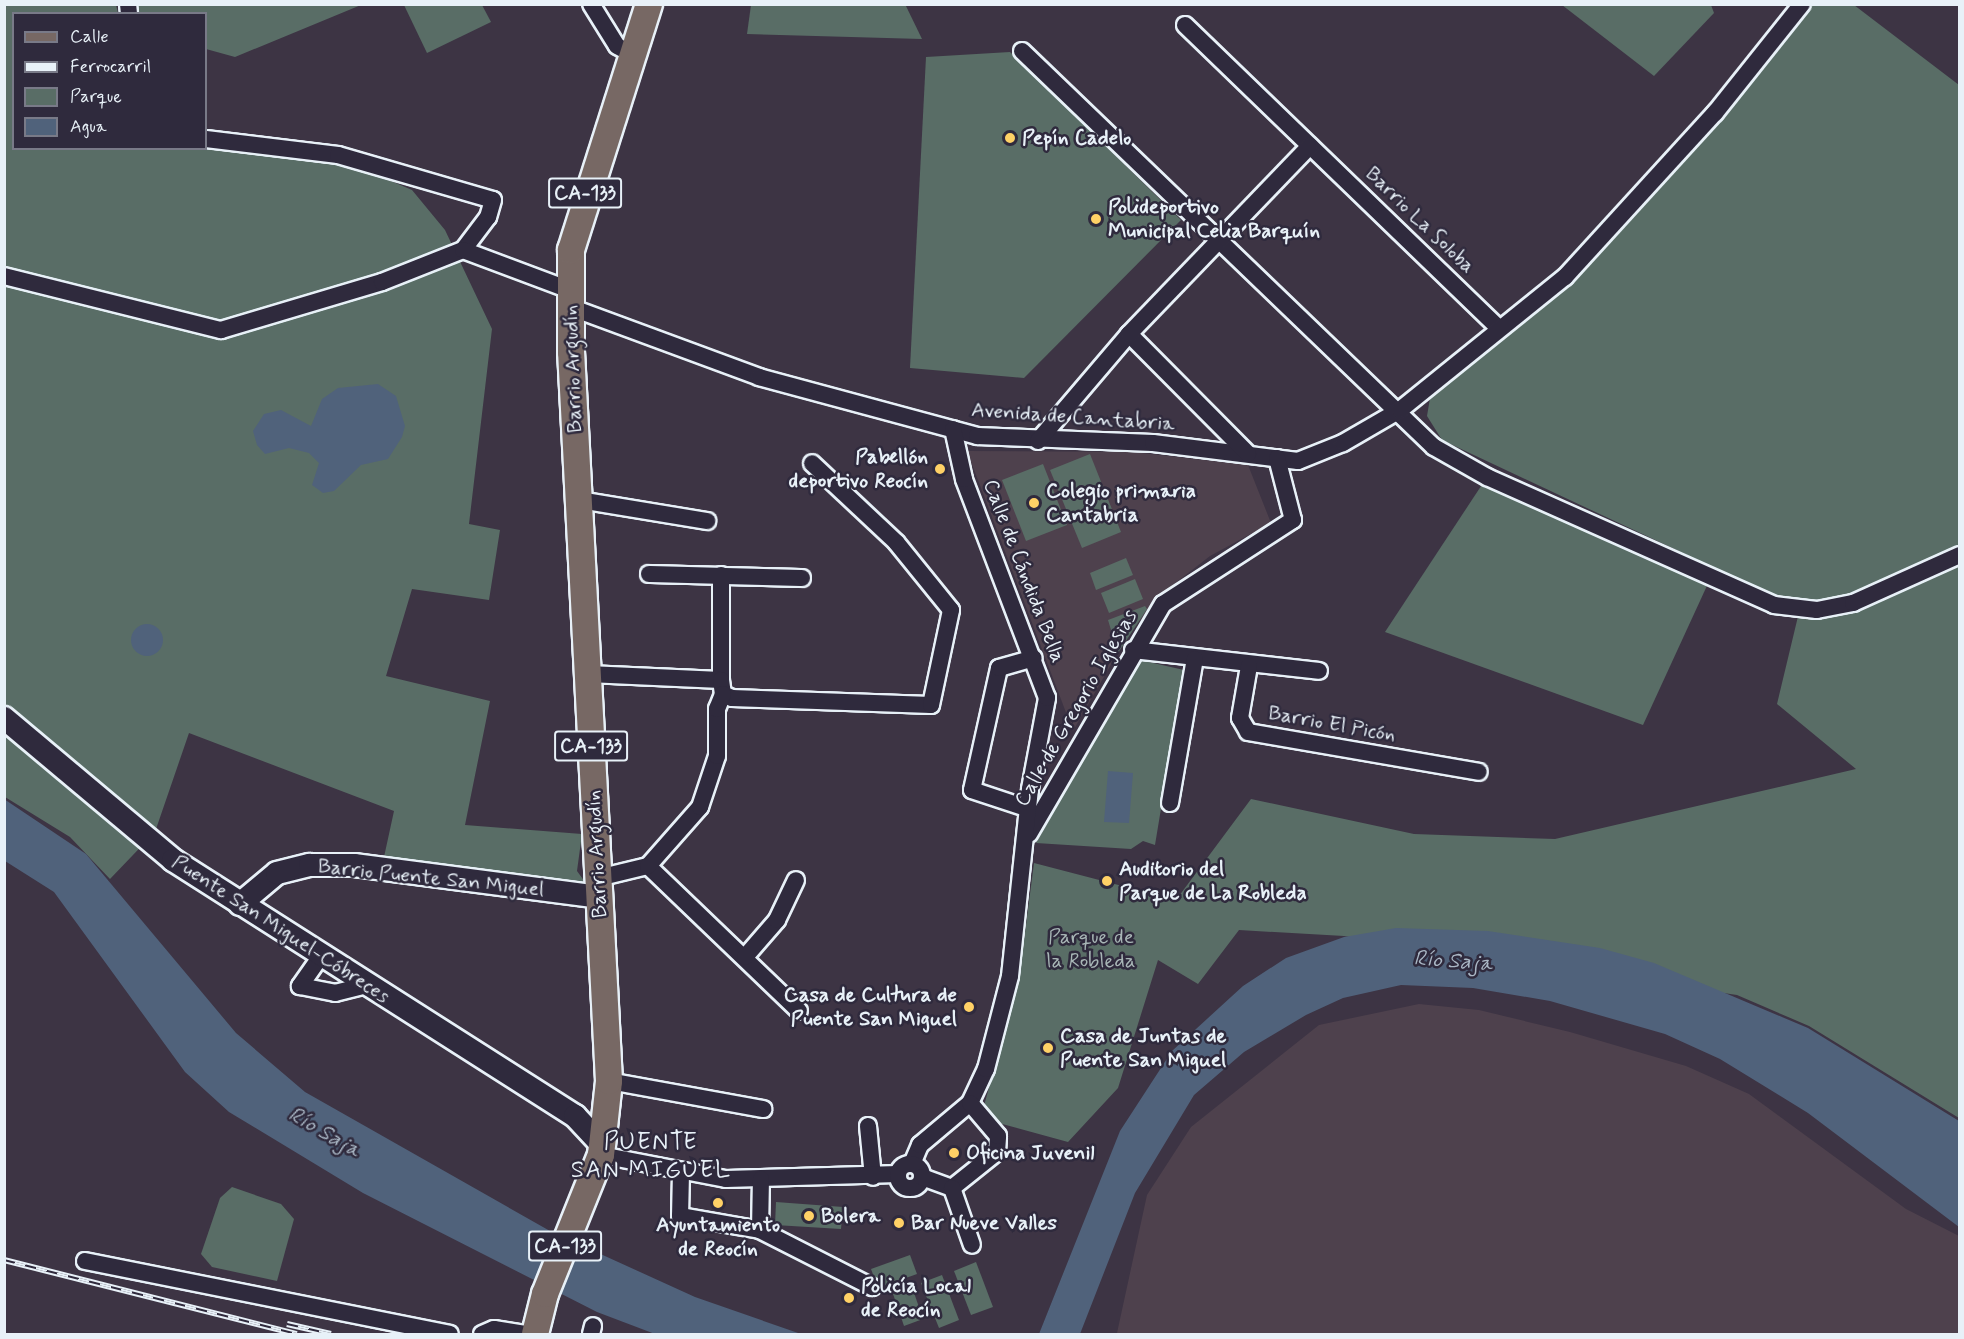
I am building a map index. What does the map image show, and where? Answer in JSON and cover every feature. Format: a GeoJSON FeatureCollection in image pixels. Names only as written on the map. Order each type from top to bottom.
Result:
{"type":"FeatureCollection","features":[{"type":"Feature","properties":{"kind":"main road","name":"CA-133"},"geometry":{"type":"LineString","coordinates":[[570,299],[571,250],[582,205],[649,4]]}},
{"type":"Feature","properties":{"kind":"main road","name":"Barrio Argudín"},"geometry":{"type":"LineString","coordinates":[[536,1335],[545,1294],[602,1150],[609,1081],[570,299]]}},
{"type":"Feature","properties":{"kind":"street"},"geometry":{"type":"LineString","coordinates":[[591,4],[617,46],[632,54]]}},
{"type":"Feature","properties":{"kind":"street","name":"Avenida de Cantabria"},"geometry":{"type":"LineString","coordinates":[[463,250],[570,299],[759,377],[953,429],[1038,441],[1134,442],[1298,461],[1343,443],[1400,410],[1498,327],[1565,278],[1604,240],[1803,4]]}},
{"type":"Feature","properties":{"kind":"street","name":"Barrio La Soloba"},"geometry":{"type":"LineString","coordinates":[[1185,25],[1498,327]]}},
{"type":"Feature","properties":{"kind":"street"},"geometry":{"type":"LineString","coordinates":[[1022,51],[1400,410],[1434,447],[1486,477],[1774,604],[1817,610],[1853,603],[1959,555]]}},
{"type":"Feature","properties":{"kind":"street"},"geometry":{"type":"LineString","coordinates":[[4,276],[45,282],[221,330],[382,282],[463,250],[488,217],[493,200],[338,155],[207,139]]}},
{"type":"Feature","properties":{"kind":"street"},"geometry":{"type":"LineString","coordinates":[[1038,441],[1129,334],[1310,146]]}},
{"type":"Feature","properties":{"kind":"street"},"geometry":{"type":"LineString","coordinates":[[1129,334],[1248,454]]}},
{"type":"Feature","properties":{"kind":"street","name":"Calle de Cándida Bella"},"geometry":{"type":"LineString","coordinates":[[953,429],[964,478],[1034,658],[1047,698],[1032,779],[1010,976],[986,1069],[970,1103]]}},
{"type":"Feature","properties":{"kind":"street","name":"Calle de Gregorio Iglesias"},"geometry":{"type":"LineString","coordinates":[[1026,837],[1132,650],[1163,604],[1293,520],[1277,458]]}},
{"type":"Feature","properties":{"kind":"street"},"geometry":{"type":"LineString","coordinates":[[588,674],[931,705],[938,689],[951,610],[943,595],[896,542],[812,463]]}},
{"type":"Feature","properties":{"kind":"street"},"geometry":{"type":"LineString","coordinates":[[579,500],[707,521]]}},
{"type":"Feature","properties":{"kind":"street"},"geometry":{"type":"LineString","coordinates":[[649,574],[802,578]]}},
{"type":"Feature","properties":{"kind":"street"},"geometry":{"type":"LineString","coordinates":[[598,887],[648,866],[700,807],[717,756],[717,709],[722,687],[721,576]]}},
{"type":"Feature","properties":{"kind":"street"},"geometry":{"type":"LineString","coordinates":[[1132,650],[1249,666],[1318,671]]}},
{"type":"Feature","properties":{"kind":"street"},"geometry":{"type":"LineString","coordinates":[[1029,810],[972,790],[999,668],[1034,658]]}},
{"type":"Feature","properties":{"kind":"street"},"geometry":{"type":"LineString","coordinates":[[1170,803],[1195,658]]}},
{"type":"Feature","properties":{"kind":"street","name":"Barrio El Picón"},"geometry":{"type":"LineString","coordinates":[[1249,666],[1240,718],[1248,732],[1479,772]]}},
{"type":"Feature","properties":{"kind":"street","name":"Puente San Miguel-Cóbreces"},"geometry":{"type":"LineString","coordinates":[[4,718],[143,838],[240,904],[575,1116],[602,1150]]}},
{"type":"Feature","properties":{"kind":"street"},"geometry":{"type":"LineString","coordinates":[[1032,779],[1068,760]]}},
{"type":"Feature","properties":{"kind":"street","name":"Barrio Puente San Miguel"},"geometry":{"type":"LineString","coordinates":[[240,904],[277,873],[310,865],[354,865],[598,887]]}},
{"type":"Feature","properties":{"kind":"street"},"geometry":{"type":"LineString","coordinates":[[648,866],[799,1011]]}},
{"type":"Feature","properties":{"kind":"street"},"geometry":{"type":"LineString","coordinates":[[745,957],[777,920],[796,880]]}},
{"type":"Feature","properties":{"kind":"street"},"geometry":{"type":"LineString","coordinates":[[321,956],[300,986],[335,993],[367,985]]}},
{"type":"Feature","properties":{"kind":"street"},"geometry":{"type":"LineString","coordinates":[[609,1081],[763,1109]]}},
{"type":"Feature","properties":{"kind":"street"},"geometry":{"type":"LineString","coordinates":[[917,1171],[920,1145],[970,1103],[999,1144],[983,1166],[952,1188]]}},
{"type":"Feature","properties":{"kind":"street"},"geometry":{"type":"LineString","coordinates":[[575,1116],[606,1113]]}},
{"type":"Feature","properties":{"kind":"street"},"geometry":{"type":"LineString","coordinates":[[868,1126],[873,1177]]}},
{"type":"Feature","properties":{"kind":"street"},"geometry":{"type":"LineString","coordinates":[[602,1150],[681,1173],[761,1179],[873,1177],[917,1171],[952,1188],[972,1245]]}},
{"type":"Feature","properties":{"kind":"street"},"geometry":{"type":"LineString","coordinates":[[681,1173],[680,1216],[760,1230],[872,1287]]}},
{"type":"Feature","properties":{"kind":"street"},"geometry":{"type":"LineString","coordinates":[[760,1230],[761,1179]]}},
{"type":"Feature","properties":{"kind":"street"},"geometry":{"type":"LineString","coordinates":[[85,1261],[450,1335]]}},
{"type":"Feature","properties":{"kind":"street"},"geometry":{"type":"LineString","coordinates":[[482,1335],[494,1329],[524,1335]]}},
{"type":"Feature","properties":{"kind":"shaded area"},"geometry":{"type":"Polygon","coordinates":[[[967,451],[1133,452],[1248,465],[1271,523],[1210,556],[1160,595],[1125,640],[1073,731],[967,451]]]}},
{"type":"Feature","properties":{"kind":"shaded area"},"geometry":{"type":"Polygon","coordinates":[[[1419,1004],[1479,1010],[1570,1032],[1686,1066],[1749,1094],[1906,1209],[1959,1236],[1959,1334],[1117,1333],[1147,1195],[1191,1127],[1319,1025],[1419,1004]]]}},
{"type":"Feature","properties":{"kind":"green space"},"geometry":{"type":"Polygon","coordinates":[[[905,4],[922,39],[747,34],[751,5],[905,4]]]}},
{"type":"Feature","properties":{"kind":"green space"},"geometry":{"type":"Polygon","coordinates":[[[4,5],[116,5],[118,12],[12,12],[12,150],[207,150],[207,144],[284,149],[361,168],[412,190],[445,230],[492,329],[469,524],[500,530],[489,600],[412,589],[386,676],[490,701],[465,825],[582,834],[577,871],[585,882],[384,857],[394,811],[189,733],[155,832],[110,879],[70,837],[5,797],[4,5]]]}},
{"type":"Feature","properties":{"kind":"green space"},"geometry":{"type":"Polygon","coordinates":[[[136,5],[361,5],[235,57],[207,49],[207,12],[136,12],[136,5]]]}},
{"type":"Feature","properties":{"kind":"green space"},"geometry":{"type":"Polygon","coordinates":[[[404,5],[482,5],[491,22],[427,53],[404,5]]]}},
{"type":"Feature","properties":{"kind":"green space"},"geometry":{"type":"Polygon","coordinates":[[[1562,5],[1711,5],[1714,13],[1654,76],[1562,5]]]}},
{"type":"Feature","properties":{"kind":"green space","name":"Parque de la Robleda"},"geometry":{"type":"Polygon","coordinates":[[[1813,5],[1854,5],[1959,85],[1959,1118],[1809,1026],[1737,995],[1344,936],[1239,930],[1198,984],[1158,960],[1118,1088],[1068,1142],[991,1121],[982,1113],[1019,979],[1034,863],[1176,900],[1251,799],[1414,834],[1555,839],[1856,769],[1777,704],[1800,608],[1442,440],[1427,416],[1430,398],[1571,281],[1706,136],[1813,5]]]}},
{"type":"Feature","properties":{"kind":"green space","name":"Pepín Cadelo"},"geometry":{"type":"Polygon","coordinates":[[[1010,52],[1181,220],[1024,378],[910,368],[926,57],[1010,52]]]}},
{"type":"Feature","properties":{"kind":"green space"},"geometry":{"type":"Polygon","coordinates":[[[1090,454],[1121,532],[1082,548],[1050,470],[1090,454]]]}},
{"type":"Feature","properties":{"kind":"green space","name":"Colegio primaria Cantabria"},"geometry":{"type":"Polygon","coordinates":[[[1043,464],[1067,525],[1026,541],[1002,480],[1043,464]]]}},
{"type":"Feature","properties":{"kind":"green space"},"geometry":{"type":"Polygon","coordinates":[[[1487,477],[1711,577],[1643,725],[1385,632],[1487,477]]]}},
{"type":"Feature","properties":{"kind":"green space"},"geometry":{"type":"Polygon","coordinates":[[[1126,558],[1133,575],[1096,590],[1090,573],[1126,558]]]}},
{"type":"Feature","properties":{"kind":"green space"},"geometry":{"type":"Polygon","coordinates":[[[1135,579],[1143,599],[1109,613],[1101,593],[1135,579]]]}},
{"type":"Feature","properties":{"kind":"green space"},"geometry":{"type":"Polygon","coordinates":[[[1145,606],[1147,609],[1118,653],[1108,620],[1145,606]]]}},
{"type":"Feature","properties":{"kind":"green space"},"geometry":{"type":"Polygon","coordinates":[[[1140,660],[1184,670],[1155,845],[1143,841],[1131,849],[1036,843],[1140,660]]]}},
{"type":"Feature","properties":{"kind":"green space"},"geometry":{"type":"Polygon","coordinates":[[[232,1187],[281,1204],[294,1219],[277,1281],[212,1267],[201,1254],[220,1198],[232,1187]]]}},
{"type":"Feature","properties":{"kind":"green space","name":"Bolera"},"geometry":{"type":"Polygon","coordinates":[[[776,1202],[843,1207],[841,1229],[775,1225],[776,1202]]]}},
{"type":"Feature","properties":{"kind":"green space"},"geometry":{"type":"Polygon","coordinates":[[[910,1255],[917,1274],[878,1288],[871,1269],[910,1255]]]}},
{"type":"Feature","properties":{"kind":"green space"},"geometry":{"type":"Polygon","coordinates":[[[976,1262],[993,1307],[971,1315],[954,1271],[976,1262]]]}},
{"type":"Feature","properties":{"kind":"green space"},"geometry":{"type":"Polygon","coordinates":[[[942,1275],[959,1320],[939,1328],[921,1283],[942,1275]]]}},
{"type":"Feature","properties":{"kind":"green space"},"geometry":{"type":"Polygon","coordinates":[[[910,1281],[923,1319],[904,1326],[891,1288],[910,1281]]]}},
{"type":"Feature","properties":{"kind":"water"},"geometry":{"type":"Polygon","coordinates":[[[378,384],[396,396],[405,426],[402,437],[388,459],[361,465],[334,491],[323,493],[312,485],[319,463],[309,453],[289,448],[265,454],[257,445],[253,431],[264,414],[281,410],[311,426],[322,399],[338,388],[378,384]]]}},
{"type":"Feature","properties":{"kind":"water"},"geometry":{"type":"Polygon","coordinates":[[[147,624],[159,628],[163,640],[159,652],[147,656],[135,652],[131,640],[135,628],[147,624]]]}},
{"type":"Feature","properties":{"kind":"water"},"geometry":{"type":"Polygon","coordinates":[[[1108,771],[1133,773],[1129,823],[1104,822],[1108,771]]]}},
{"type":"Feature","properties":{"kind":"water","name":"Río Saja"},"geometry":{"type":"Polygon","coordinates":[[[4,799],[86,854],[236,1033],[305,1092],[550,1231],[695,1297],[801,1334],[655,1334],[597,1312],[363,1193],[229,1112],[185,1072],[54,892],[5,861],[4,799]]]}},
{"type":"Feature","properties":{"kind":"water","name":"Río Saja"},"geometry":{"type":"Polygon","coordinates":[[[1396,928],[1488,931],[1600,948],[1654,963],[1808,1028],[1959,1121],[1959,1227],[1808,1113],[1720,1059],[1665,1034],[1550,1001],[1473,988],[1401,985],[1343,998],[1306,1015],[1244,1052],[1194,1095],[1135,1193],[1080,1334],[1039,1334],[1120,1131],[1172,1051],[1243,986],[1286,958],[1344,937],[1396,928]]]}},
{"type":"Feature","properties":{"kind":"railway"},"geometry":{"type":"LineString","coordinates":[[4,1260],[297,1334]]}},
{"type":"Feature","properties":{"kind":"railway"},"geometry":{"type":"LineString","coordinates":[[287,1324],[331,1334]]}},
{"type":"Feature","properties":{"kind":"place","name":"Pepín Cadelo"},"geometry":{"type":"Point","coordinates":[1010,138]}},
{"type":"Feature","properties":{"kind":"place","name":"Polideportivo Municipal Celia Barquín"},"geometry":{"type":"Point","coordinates":[1096,219]}},
{"type":"Feature","properties":{"kind":"place","name":"Pabellón deportivo Reocín"},"geometry":{"type":"Point","coordinates":[940,469]}},
{"type":"Feature","properties":{"kind":"place","name":"Colegio primaria Cantabria"},"geometry":{"type":"Point","coordinates":[1034,503]}},
{"type":"Feature","properties":{"kind":"place","name":"Auditorio del Parque de La Robleda"},"geometry":{"type":"Point","coordinates":[1107,881]}},
{"type":"Feature","properties":{"kind":"place","name":"Casa de Cultura de Puente San Miguel"},"geometry":{"type":"Point","coordinates":[969,1007]}},
{"type":"Feature","properties":{"kind":"place","name":"Casa de Juntas de Puente San Miguel"},"geometry":{"type":"Point","coordinates":[1048,1048]}},
{"type":"Feature","properties":{"kind":"place","name":"Oficina Juvenil"},"geometry":{"type":"Point","coordinates":[954,1153]}},
{"type":"Feature","properties":{"kind":"place","name":"Ayuntamiento de Reocín"},"geometry":{"type":"Point","coordinates":[718,1203]}},
{"type":"Feature","properties":{"kind":"place","name":"Bolera"},"geometry":{"type":"Point","coordinates":[809,1216]}},
{"type":"Feature","properties":{"kind":"place","name":"Bar Nueve Valles"},"geometry":{"type":"Point","coordinates":[899,1223]}},
{"type":"Feature","properties":{"kind":"place","name":"Policía Local de Reocín"},"geometry":{"type":"Point","coordinates":[849,1298]}},
{"type":"Feature","properties":{"kind":"district","name":"PUENTE SAN MIGUEL"},"geometry":{"type":"Point","coordinates":[651,1157]}}]}
